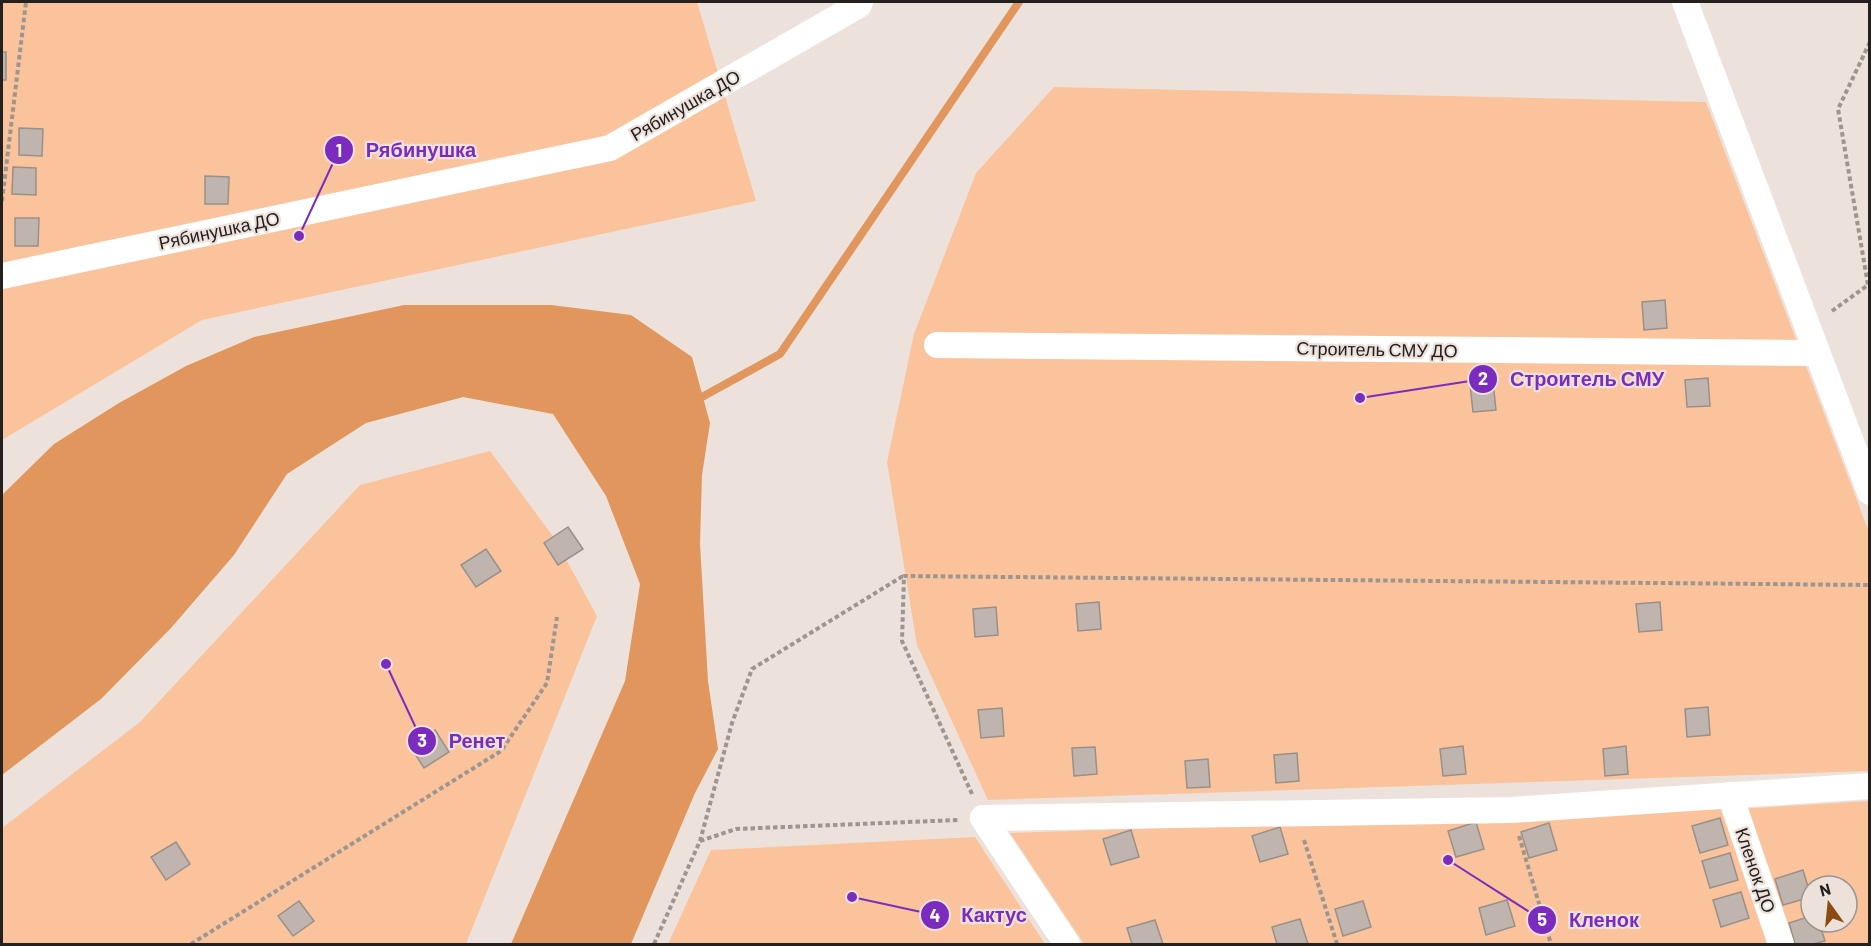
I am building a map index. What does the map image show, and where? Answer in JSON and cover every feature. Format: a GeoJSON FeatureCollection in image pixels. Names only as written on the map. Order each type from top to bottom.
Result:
{"type":"FeatureCollection","features":[{"type":"Feature","properties":{"kind":"street","name":"Рябинушка ДО"},"geometry":{"type":"LineString","coordinates":[[2,276],[610,148],[859,5],[860,2]]}},
{"type":"Feature","properties":{"kind":"street"},"geometry":{"type":"LineString","coordinates":[[1685,2],[1869,492]]}},
{"type":"Feature","properties":{"kind":"street","name":"Строитель СМУ ДО"},"geometry":{"type":"LineString","coordinates":[[937,345],[1817,353]]}},
{"type":"Feature","properties":{"kind":"street"},"geometry":{"type":"LineString","coordinates":[[983,818],[1511,810],[1869,786]]}},
{"type":"Feature","properties":{"kind":"street","name":"Кленок ДО"},"geometry":{"type":"LineString","coordinates":[[1731,795],[1781,945]]}},
{"type":"Feature","properties":{"kind":"street"},"geometry":{"type":"LineString","coordinates":[[983,818],[1067,945]]}},
{"type":"Feature","properties":{"kind":"path"},"geometry":{"type":"LineString","coordinates":[[2,201],[26,2]]}},
{"type":"Feature","properties":{"kind":"path"},"geometry":{"type":"LineString","coordinates":[[1835,320],[1831,309],[1868,285],[1838,109],[1869,42]]}},
{"type":"Feature","properties":{"kind":"path"},"geometry":{"type":"LineString","coordinates":[[654,945],[700,841],[732,723],[752,669],[904,576],[1869,585]]}},
{"type":"Feature","properties":{"kind":"path"},"geometry":{"type":"LineString","coordinates":[[700,841],[736,829],[983,818],[902,640],[904,576]]}},
{"type":"Feature","properties":{"kind":"path"},"geometry":{"type":"LineString","coordinates":[[191,945],[501,751],[548,683],[557,617]]}},
{"type":"Feature","properties":{"kind":"path"},"geometry":{"type":"LineString","coordinates":[[1511,810],[1551,945]]}},
{"type":"Feature","properties":{"kind":"path"},"geometry":{"type":"LineString","coordinates":[[1296,813],[1337,945]]}},
{"type":"Feature","properties":{"kind":"shaded area"},"geometry":{"type":"Polygon","coordinates":[[[2,2],[697,2],[756,201],[202,320],[2,440],[2,2]]]}},
{"type":"Feature","properties":{"kind":"shaded area"},"geometry":{"type":"Polygon","coordinates":[[[1054,87],[1706,102],[1869,532],[1869,771],[988,800],[917,645],[887,462],[914,334],[976,173],[1054,87]]]}},
{"type":"Feature","properties":{"kind":"shaded area"},"geometry":{"type":"Polygon","coordinates":[[[404,305],[551,305],[631,315],[692,357],[710,423],[702,475],[700,544],[708,681],[718,749],[695,793],[631,944],[511,944],[625,681],[640,584],[606,496],[553,414],[463,397],[366,423],[287,474],[234,555],[171,628],[101,699],[2,775],[2,495],[54,444],[119,403],[186,366],[254,337],[404,305]]]}},
{"type":"Feature","properties":{"kind":"shaded area"},"geometry":{"type":"Polygon","coordinates":[[[490,451],[555,539],[597,616],[466,944],[2,944],[2,828],[140,722],[360,485],[490,451]]]}},
{"type":"Feature","properties":{"kind":"shaded area"},"geometry":{"type":"Polygon","coordinates":[[[1869,801],[1869,944],[1084,944],[1010,833],[1755,808],[1869,801]]]}},
{"type":"Feature","properties":{"kind":"shaded area"},"geometry":{"type":"Polygon","coordinates":[[[975,837],[1045,944],[668,944],[711,850],[975,837]]]}},
{"type":"Feature","properties":{"kind":"building"},"geometry":{"type":"Polygon","coordinates":[[[2,52],[6,52],[6,80],[2,80],[2,52]]]}},
{"type":"Feature","properties":{"kind":"building"},"geometry":{"type":"Polygon","coordinates":[[[19,128],[43,129],[42,156],[19,155],[19,128]]]}},
{"type":"Feature","properties":{"kind":"building"},"geometry":{"type":"Polygon","coordinates":[[[13,167],[36,168],[36,195],[12,194],[13,167]]]}},
{"type":"Feature","properties":{"kind":"building"},"geometry":{"type":"Polygon","coordinates":[[[205,176],[229,177],[228,204],[205,204],[205,176]]]}},
{"type":"Feature","properties":{"kind":"building"},"geometry":{"type":"Polygon","coordinates":[[[15,218],[39,218],[38,246],[15,246],[15,218]]]}},
{"type":"Feature","properties":{"kind":"building"},"geometry":{"type":"Polygon","coordinates":[[[1665,300],[1667,328],[1644,330],[1642,302],[1665,300]]]}},
{"type":"Feature","properties":{"kind":"building"},"geometry":{"type":"Polygon","coordinates":[[[1708,378],[1710,406],[1687,407],[1685,380],[1708,378]]]}},
{"type":"Feature","properties":{"kind":"building"},"geometry":{"type":"Polygon","coordinates":[[[1493,382],[1496,410],[1473,412],[1470,384],[1493,382]]]}},
{"type":"Feature","properties":{"kind":"building"},"geometry":{"type":"Polygon","coordinates":[[[568,527],[583,549],[558,565],[544,543],[568,527]]]}},
{"type":"Feature","properties":{"kind":"building"},"geometry":{"type":"Polygon","coordinates":[[[486,549],[501,571],[476,587],[461,565],[486,549]]]}},
{"type":"Feature","properties":{"kind":"building"},"geometry":{"type":"Polygon","coordinates":[[[1099,602],[1101,629],[1078,631],[1076,604],[1099,602]]]}},
{"type":"Feature","properties":{"kind":"building"},"geometry":{"type":"Polygon","coordinates":[[[1660,602],[1662,630],[1639,632],[1636,604],[1660,602]]]}},
{"type":"Feature","properties":{"kind":"building"},"geometry":{"type":"Polygon","coordinates":[[[996,607],[998,635],[975,637],[973,609],[996,607]]]}},
{"type":"Feature","properties":{"kind":"building"},"geometry":{"type":"Polygon","coordinates":[[[1708,707],[1710,735],[1687,737],[1685,709],[1708,707]]]}},
{"type":"Feature","properties":{"kind":"building"},"geometry":{"type":"Polygon","coordinates":[[[1002,708],[1004,736],[981,738],[978,710],[1002,708]]]}},
{"type":"Feature","properties":{"kind":"building"},"geometry":{"type":"Polygon","coordinates":[[[435,730],[449,752],[424,768],[410,746],[435,730]]]}},
{"type":"Feature","properties":{"kind":"building"},"geometry":{"type":"Polygon","coordinates":[[[1463,746],[1466,774],[1443,776],[1440,749],[1463,746]]]}},
{"type":"Feature","properties":{"kind":"building"},"geometry":{"type":"Polygon","coordinates":[[[1626,746],[1628,774],[1605,776],[1603,749],[1626,746]]]}},
{"type":"Feature","properties":{"kind":"building"},"geometry":{"type":"Polygon","coordinates":[[[1095,747],[1097,774],[1074,776],[1072,748],[1095,747]]]}},
{"type":"Feature","properties":{"kind":"building"},"geometry":{"type":"Polygon","coordinates":[[[1297,753],[1299,781],[1276,783],[1274,755],[1297,753]]]}},
{"type":"Feature","properties":{"kind":"building"},"geometry":{"type":"Polygon","coordinates":[[[1208,759],[1210,787],[1187,788],[1185,761],[1208,759]]]}},
{"type":"Feature","properties":{"kind":"building"},"geometry":{"type":"Polygon","coordinates":[[[1720,818],[1728,845],[1700,853],[1692,826],[1720,818]]]}},
{"type":"Feature","properties":{"kind":"building"},"geometry":{"type":"Polygon","coordinates":[[[1476,822],[1484,849],[1456,857],[1448,831],[1476,822]]]}},
{"type":"Feature","properties":{"kind":"building"},"geometry":{"type":"Polygon","coordinates":[[[1549,823],[1557,850],[1529,858],[1521,832],[1549,823]]]}},
{"type":"Feature","properties":{"kind":"building"},"geometry":{"type":"Polygon","coordinates":[[[1280,827],[1288,854],[1260,862],[1252,836],[1280,827]]]}},
{"type":"Feature","properties":{"kind":"building"},"geometry":{"type":"Polygon","coordinates":[[[1131,830],[1139,857],[1111,865],[1103,839],[1131,830]]]}},
{"type":"Feature","properties":{"kind":"building"},"geometry":{"type":"Polygon","coordinates":[[[176,842],[190,864],[166,880],[151,857],[176,842]]]}},
{"type":"Feature","properties":{"kind":"building"},"geometry":{"type":"Polygon","coordinates":[[[1730,853],[1738,880],[1710,888],[1702,861],[1730,853]]]}},
{"type":"Feature","properties":{"kind":"building"},"geometry":{"type":"Polygon","coordinates":[[[1803,870],[1804,874],[1799,874],[1799,900],[1783,905],[1775,879],[1803,870]]]}},
{"type":"Feature","properties":{"kind":"building"},"geometry":{"type":"Polygon","coordinates":[[[1741,892],[1749,918],[1721,927],[1713,900],[1741,892]]]}},
{"type":"Feature","properties":{"kind":"building"},"geometry":{"type":"Polygon","coordinates":[[[1507,900],[1515,926],[1486,935],[1479,908],[1507,900]]]}},
{"type":"Feature","properties":{"kind":"building"},"geometry":{"type":"Polygon","coordinates":[[[299,901],[314,921],[293,936],[278,916],[299,901]]]}},
{"type":"Feature","properties":{"kind":"building"},"geometry":{"type":"Polygon","coordinates":[[[1363,901],[1371,927],[1343,936],[1335,909],[1363,901]]]}},
{"type":"Feature","properties":{"kind":"building"},"geometry":{"type":"Polygon","coordinates":[[[1300,919],[1308,944],[1277,944],[1272,927],[1300,919]]]}},
{"type":"Feature","properties":{"kind":"building"},"geometry":{"type":"Polygon","coordinates":[[[1155,920],[1163,944],[1132,944],[1127,928],[1155,920]]]}},
{"type":"Feature","properties":{"kind":"building"},"geometry":{"type":"Polygon","coordinates":[[[1799,920],[1799,934],[1823,934],[1825,941],[1795,944],[1789,923],[1799,920]]]}},
{"type":"Feature","properties":{"kind":"waterway"},"geometry":{"type":"LineString","coordinates":[[702,397],[780,354],[1019,2]]}},
{"type":"Feature","properties":{"kind":"place","name":"Рябинушка"},"geometry":{"type":"Point","coordinates":[299,236]}},
{"type":"Feature","properties":{"kind":"place","name":"Строитель СМУ"},"geometry":{"type":"Point","coordinates":[1360,398]}},
{"type":"Feature","properties":{"kind":"place","name":"Ренет"},"geometry":{"type":"Point","coordinates":[386,664]}},
{"type":"Feature","properties":{"kind":"place","name":"Кленок"},"geometry":{"type":"Point","coordinates":[1448,860]}},
{"type":"Feature","properties":{"kind":"place","name":"Кактус"},"geometry":{"type":"Point","coordinates":[852,897]}}]}
